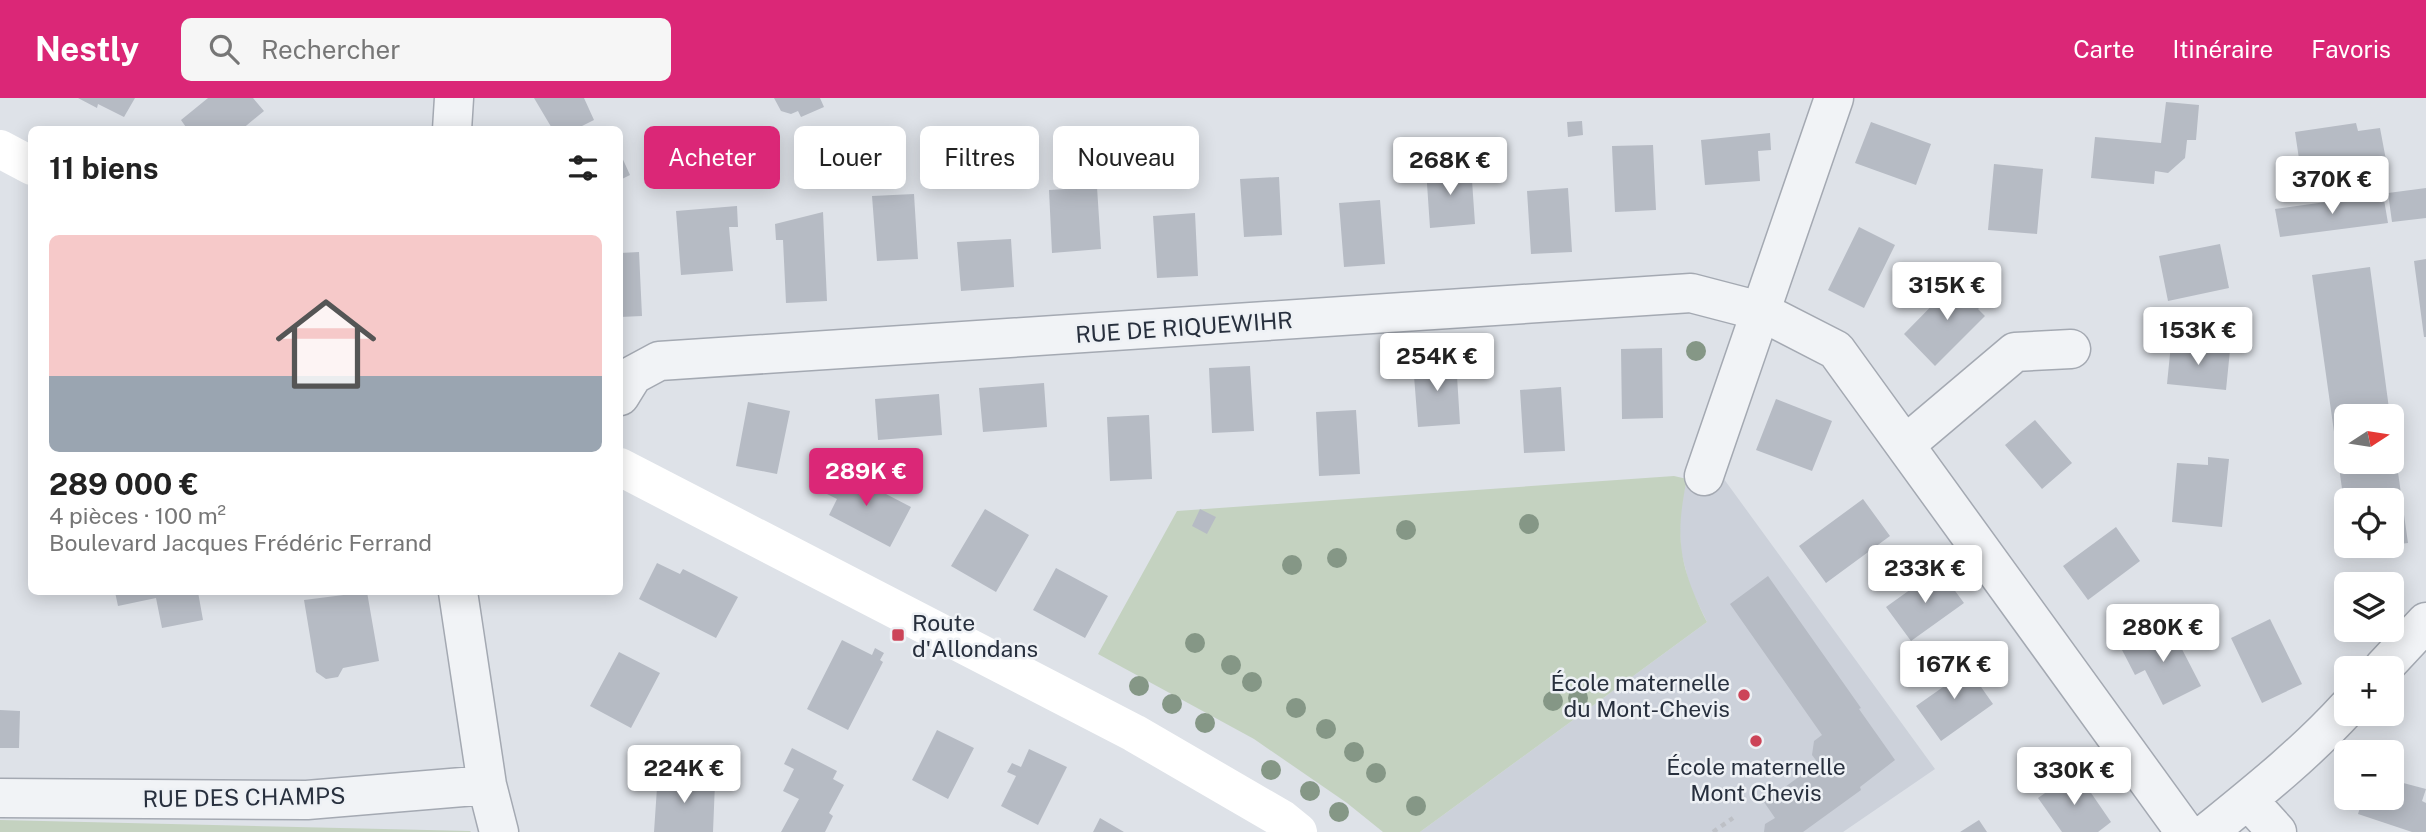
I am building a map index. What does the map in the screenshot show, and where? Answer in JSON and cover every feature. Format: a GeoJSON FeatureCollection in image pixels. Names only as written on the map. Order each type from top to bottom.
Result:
{"type":"FeatureCollection","features":[{"type":"Feature","properties":{"kind":"street"},"geometry":{"type":"LineString","coordinates":[[452,126],[454,98]]}},
{"type":"Feature","properties":{"kind":"street"},"geometry":{"type":"LineString","coordinates":[[1704,476],[1834,98]]}},
{"type":"Feature","properties":{"kind":"street"},"geometry":{"type":"LineString","coordinates":[[0,149],[28,164]]}},
{"type":"Feature","properties":{"kind":"street","name":"RUE DE RIQUEWIHR"},"geometry":{"type":"LineString","coordinates":[[623,392],[634,375],[659,361],[1691,293],[1760,311],[1836,350],[2185,832]]}},
{"type":"Feature","properties":{"kind":"street"},"geometry":{"type":"LineString","coordinates":[[1905,445],[2015,352],[2071,349]]}},
{"type":"Feature","properties":{"kind":"street"},"geometry":{"type":"LineString","coordinates":[[623,469],[1134,733],[1282,819],[1298,832]]}},
{"type":"Feature","properties":{"kind":"street"},"geometry":{"type":"LineString","coordinates":[[458,595],[487,785],[499,832]]}},
{"type":"Feature","properties":{"kind":"street"},"geometry":{"type":"LineString","coordinates":[[2394,656],[2426,622]]}},
{"type":"Feature","properties":{"kind":"street"},"geometry":{"type":"LineString","coordinates":[[2208,832],[2248,800],[2334,722]]}},
{"type":"Feature","properties":{"kind":"street","name":"RUE DES CHAMPS"},"geometry":{"type":"LineString","coordinates":[[0,798],[307,800],[487,785]]}},
{"type":"Feature","properties":{"kind":"street"},"geometry":{"type":"LineString","coordinates":[[2248,800],[2277,832]]}},
{"type":"Feature","properties":{"kind":"path"},"geometry":{"type":"LineString","coordinates":[[1713,832],[1733,818]]}},
{"type":"Feature","properties":{"kind":"shaded area","name":"École maternelle du Mont-Chevis"},"geometry":{"type":"Polygon","coordinates":[[[1721,475],[1935,769],[1843,832],[1420,832],[1707,622],[1690,587],[1681,551],[1679,514],[1687,479],[1721,475]]]}},
{"type":"Feature","properties":{"kind":"green space"},"geometry":{"type":"Polygon","coordinates":[[[1674,476],[1687,479],[1681,519],[1682,552],[1691,585],[1707,622],[1420,832],[1383,832],[1347,803],[1254,739],[1098,654],[1177,511],[1674,476]]]}},
{"type":"Feature","properties":{"kind":"green space"},"geometry":{"type":"Polygon","coordinates":[[[0,820],[470,831],[471,832],[0,832],[0,820]]]}},
{"type":"Feature","properties":{"kind":"building"},"geometry":{"type":"Polygon","coordinates":[[[78,98],[135,98],[124,117],[78,98]]]}},
{"type":"Feature","properties":{"kind":"building"},"geometry":{"type":"Polygon","coordinates":[[[208,98],[253,98],[264,111],[246,126],[185,126],[181,120],[208,98]]]}},
{"type":"Feature","properties":{"kind":"building"},"geometry":{"type":"Polygon","coordinates":[[[534,98],[584,98],[594,120],[582,126],[551,126],[534,98]]]}},
{"type":"Feature","properties":{"kind":"building"},"geometry":{"type":"Polygon","coordinates":[[[774,98],[820,98],[824,107],[801,117],[798,111],[791,114],[781,111],[774,98]]]}},
{"type":"Feature","properties":{"kind":"building"},"geometry":{"type":"Polygon","coordinates":[[[2166,102],[2199,105],[2196,140],[2187,140],[2185,158],[2168,173],[2155,171],[2154,184],[2091,178],[2095,137],[2161,143],[2166,102]]]}},
{"type":"Feature","properties":{"kind":"building"},"geometry":{"type":"Polygon","coordinates":[[[1582,121],[1583,135],[1568,137],[1567,122],[1582,121]]]}},
{"type":"Feature","properties":{"kind":"building"},"geometry":{"type":"Polygon","coordinates":[[[1871,122],[1931,144],[1916,185],[1855,163],[1871,122]]]}},
{"type":"Feature","properties":{"kind":"building"},"geometry":{"type":"Polygon","coordinates":[[[2356,123],[2358,131],[2380,128],[2386,160],[2342,167],[2337,173],[2302,179],[2295,132],[2356,123]]]}},
{"type":"Feature","properties":{"kind":"building"},"geometry":{"type":"Polygon","coordinates":[[[1770,133],[1771,150],[1758,151],[1760,181],[1705,185],[1701,140],[1770,133]]]}},
{"type":"Feature","properties":{"kind":"building"},"geometry":{"type":"Polygon","coordinates":[[[1653,145],[1656,210],[1615,212],[1612,146],[1653,145]]]}},
{"type":"Feature","properties":{"kind":"building"},"geometry":{"type":"Polygon","coordinates":[[[623,160],[630,175],[623,178],[623,160]]]}},
{"type":"Feature","properties":{"kind":"building"},"geometry":{"type":"Polygon","coordinates":[[[1994,164],[2043,169],[2037,234],[1988,230],[1994,164]]]}},
{"type":"Feature","properties":{"kind":"building"},"geometry":{"type":"Polygon","coordinates":[[[1471,166],[1475,224],[1430,228],[1426,169],[1471,166]]]}},
{"type":"Feature","properties":{"kind":"building"},"geometry":{"type":"Polygon","coordinates":[[[1279,177],[1282,235],[1244,237],[1240,179],[1279,177]]]}},
{"type":"Feature","properties":{"kind":"building"},"geometry":{"type":"Polygon","coordinates":[[[1568,188],[1572,252],[1531,254],[1527,191],[1568,188]]]}},
{"type":"Feature","properties":{"kind":"building"},"geometry":{"type":"Polygon","coordinates":[[[2426,188],[2426,218],[2392,222],[2388,193],[2426,188]]]}},
{"type":"Feature","properties":{"kind":"building"},"geometry":{"type":"Polygon","coordinates":[[[1097,189],[1101,249],[1052,253],[1049,190],[1097,189]]]}},
{"type":"Feature","properties":{"kind":"building"},"geometry":{"type":"Polygon","coordinates":[[[914,194],[918,259],[877,261],[872,196],[914,194]]]}},
{"type":"Feature","properties":{"kind":"building"},"geometry":{"type":"Polygon","coordinates":[[[2383,194],[2388,223],[2280,237],[2275,209],[2383,194]]]}},
{"type":"Feature","properties":{"kind":"building"},"geometry":{"type":"Polygon","coordinates":[[[1380,200],[1385,264],[1344,267],[1339,203],[1380,200]]]}},
{"type":"Feature","properties":{"kind":"building"},"geometry":{"type":"Polygon","coordinates":[[[737,206],[738,227],[729,227],[733,271],[681,275],[676,211],[737,206]]]}},
{"type":"Feature","properties":{"kind":"building"},"geometry":{"type":"Polygon","coordinates":[[[823,212],[827,301],[786,303],[783,240],[776,240],[775,224],[823,212]]]}},
{"type":"Feature","properties":{"kind":"building"},"geometry":{"type":"Polygon","coordinates":[[[1195,213],[1198,276],[1157,278],[1153,216],[1195,213]]]}},
{"type":"Feature","properties":{"kind":"building"},"geometry":{"type":"Polygon","coordinates":[[[1859,227],[1895,245],[1864,308],[1828,290],[1859,227]]]}},
{"type":"Feature","properties":{"kind":"building"},"geometry":{"type":"Polygon","coordinates":[[[1011,239],[1014,287],[961,291],[957,242],[1011,239]]]}},
{"type":"Feature","properties":{"kind":"building"},"geometry":{"type":"Polygon","coordinates":[[[2220,244],[2229,288],[2168,301],[2159,256],[2220,244]]]}},
{"type":"Feature","properties":{"kind":"building"},"geometry":{"type":"Polygon","coordinates":[[[639,252],[642,316],[623,317],[623,253],[639,252]]]}},
{"type":"Feature","properties":{"kind":"building"},"geometry":{"type":"Polygon","coordinates":[[[2426,259],[2426,337],[2424,337],[2414,261],[2426,259]]]}},
{"type":"Feature","properties":{"kind":"building"},"geometry":{"type":"Polygon","coordinates":[[[2370,267],[2388,404],[2334,404],[2334,432],[2312,275],[2370,267]]]}},
{"type":"Feature","properties":{"kind":"building"},"geometry":{"type":"Polygon","coordinates":[[[1964,280],[1985,302],[1978,309],[1985,316],[1935,366],[1904,334],[1953,284],[1956,287],[1964,280]]]}},
{"type":"Feature","properties":{"kind":"building"},"geometry":{"type":"Polygon","coordinates":[[[2171,344],[2230,350],[2226,390],[2167,384],[2171,344]]]}},
{"type":"Feature","properties":{"kind":"building"},"geometry":{"type":"Polygon","coordinates":[[[1662,348],[1663,418],[1622,419],[1621,349],[1662,348]]]}},
{"type":"Feature","properties":{"kind":"building"},"geometry":{"type":"Polygon","coordinates":[[[1456,360],[1460,424],[1418,427],[1413,363],[1456,360]]]}},
{"type":"Feature","properties":{"kind":"building"},"geometry":{"type":"Polygon","coordinates":[[[1250,366],[1254,431],[1212,433],[1209,368],[1250,366]]]}},
{"type":"Feature","properties":{"kind":"building"},"geometry":{"type":"Polygon","coordinates":[[[1044,383],[1047,427],[983,432],[979,388],[1044,383]]]}},
{"type":"Feature","properties":{"kind":"building"},"geometry":{"type":"Polygon","coordinates":[[[1561,387],[1565,451],[1524,453],[1520,390],[1561,387]]]}},
{"type":"Feature","properties":{"kind":"building"},"geometry":{"type":"Polygon","coordinates":[[[939,394],[942,435],[878,440],[875,399],[939,394]]]}},
{"type":"Feature","properties":{"kind":"building"},"geometry":{"type":"Polygon","coordinates":[[[1776,399],[1832,421],[1812,471],[1756,450],[1776,399]]]}},
{"type":"Feature","properties":{"kind":"building"},"geometry":{"type":"Polygon","coordinates":[[[748,402],[790,411],[777,474],[736,466],[748,402]]]}},
{"type":"Feature","properties":{"kind":"building"},"geometry":{"type":"Polygon","coordinates":[[[1356,410],[1360,474],[1319,476],[1316,412],[1356,410]]]}},
{"type":"Feature","properties":{"kind":"building"},"geometry":{"type":"Polygon","coordinates":[[[1149,415],[1152,479],[1110,481],[1107,417],[1149,415]]]}},
{"type":"Feature","properties":{"kind":"building"},"geometry":{"type":"Polygon","coordinates":[[[2035,420],[2072,463],[2042,489],[2005,445],[2035,420]]]}},
{"type":"Feature","properties":{"kind":"building"},"geometry":{"type":"Polygon","coordinates":[[[2208,457],[2229,459],[2222,527],[2172,522],[2177,463],[2208,465],[2208,457]]]}},
{"type":"Feature","properties":{"kind":"building"},"geometry":{"type":"Polygon","coordinates":[[[836,468],[911,507],[890,547],[829,515],[837,499],[823,492],[836,468]]]}},
{"type":"Feature","properties":{"kind":"building"},"geometry":{"type":"Polygon","coordinates":[[[2340,474],[2398,474],[2400,488],[2342,488],[2340,474]]]}},
{"type":"Feature","properties":{"kind":"building"},"geometry":{"type":"Polygon","coordinates":[[[1863,499],[1890,536],[1826,583],[1799,546],[1863,499]]]}},
{"type":"Feature","properties":{"kind":"building"},"geometry":{"type":"Polygon","coordinates":[[[985,509],[1029,535],[996,592],[951,566],[985,509]]]}},
{"type":"Feature","properties":{"kind":"building"},"geometry":{"type":"Polygon","coordinates":[[[1200,509],[1216,517],[1207,534],[1192,526],[1200,509]]]}},
{"type":"Feature","properties":{"kind":"building"},"geometry":{"type":"Polygon","coordinates":[[[2404,515],[2408,543],[2404,544],[2404,515]]]}},
{"type":"Feature","properties":{"kind":"building"},"geometry":{"type":"Polygon","coordinates":[[[2116,527],[2140,561],[2088,600],[2063,566],[2116,527]]]}},
{"type":"Feature","properties":{"kind":"building"},"geometry":{"type":"Polygon","coordinates":[[[657,563],[680,574],[683,569],[738,597],[716,638],[639,599],[657,563]]]}},
{"type":"Feature","properties":{"kind":"building"},"geometry":{"type":"Polygon","coordinates":[[[1056,568],[1108,596],[1085,638],[1033,610],[1056,568]]]}},
{"type":"Feature","properties":{"kind":"building"},"geometry":{"type":"Polygon","coordinates":[[[1939,569],[1964,603],[1911,641],[1886,607],[1939,569]]]}},
{"type":"Feature","properties":{"kind":"building"},"geometry":{"type":"Polygon","coordinates":[[[1768,576],[1895,760],[1860,787],[1861,790],[1803,832],[1764,832],[1765,824],[1775,818],[1764,802],[1818,763],[1812,755],[1814,741],[1822,735],[1730,604],[1768,576]]]}},
{"type":"Feature","properties":{"kind":"building"},"geometry":{"type":"Polygon","coordinates":[[[116,595],[199,595],[203,620],[162,628],[156,598],[118,606],[116,595]]]}},
{"type":"Feature","properties":{"kind":"building"},"geometry":{"type":"Polygon","coordinates":[[[368,595],[379,661],[343,668],[338,677],[326,679],[316,672],[304,600],[368,595]]]}},
{"type":"Feature","properties":{"kind":"building"},"geometry":{"type":"Polygon","coordinates":[[[2270,619],[2302,684],[2262,703],[2231,638],[2270,619]]]}},
{"type":"Feature","properties":{"kind":"building"},"geometry":{"type":"Polygon","coordinates":[[[2170,626],[2201,686],[2163,705],[2145,670],[2135,675],[2121,648],[2153,631],[2154,634],[2170,626]]]}},
{"type":"Feature","properties":{"kind":"building"},"geometry":{"type":"Polygon","coordinates":[[[842,640],[872,655],[875,648],[884,653],[880,660],[883,662],[848,730],[807,709],[842,640]]]}},
{"type":"Feature","properties":{"kind":"building"},"geometry":{"type":"Polygon","coordinates":[[[619,652],[660,673],[631,728],[590,706],[619,652]]]}},
{"type":"Feature","properties":{"kind":"building"},"geometry":{"type":"Polygon","coordinates":[[[1960,657],[1993,704],[1941,741],[1916,706],[1946,685],[1938,673],[1960,657]]]}},
{"type":"Feature","properties":{"kind":"building"},"geometry":{"type":"Polygon","coordinates":[[[0,710],[20,711],[19,748],[0,748],[0,710]]]}},
{"type":"Feature","properties":{"kind":"building"},"geometry":{"type":"Polygon","coordinates":[[[937,730],[974,748],[948,799],[912,780],[937,730]]]}},
{"type":"Feature","properties":{"kind":"building"},"geometry":{"type":"Polygon","coordinates":[[[792,748],[837,771],[833,779],[844,785],[829,813],[833,816],[825,832],[781,832],[799,799],[783,791],[794,769],[784,764],[792,748]]]}},
{"type":"Feature","properties":{"kind":"building"},"geometry":{"type":"Polygon","coordinates":[[[1029,749],[1067,767],[1038,825],[1001,806],[1016,776],[1007,772],[1012,763],[1021,767],[1029,749]]]}},
{"type":"Feature","properties":{"kind":"building"},"geometry":{"type":"Polygon","coordinates":[[[2076,771],[2111,822],[2098,832],[2062,832],[2038,798],[2076,771]]]}},
{"type":"Feature","properties":{"kind":"building"},"geometry":{"type":"Polygon","coordinates":[[[658,773],[693,775],[692,782],[715,783],[713,832],[654,832],[658,773]]]}},
{"type":"Feature","properties":{"kind":"building"},"geometry":{"type":"Polygon","coordinates":[[[2404,783],[2426,789],[2422,801],[2426,803],[2426,832],[2412,832],[2358,814],[2359,810],[2404,810],[2404,783]]]}},
{"type":"Feature","properties":{"kind":"building"},"geometry":{"type":"Polygon","coordinates":[[[1100,818],[1124,832],[1093,832],[1100,818]]]}},
{"type":"Feature","properties":{"kind":"building"},"geometry":{"type":"Polygon","coordinates":[[[1979,820],[1987,832],[1960,832],[1979,820]]]}},
{"type":"Feature","properties":{"kind":"place","name":"Route d'Allondans"},"geometry":{"type":"Point","coordinates":[898,635]}},
{"type":"Feature","properties":{"kind":"place","name":"École maternelle du Mont-Chevis"},"geometry":{"type":"Point","coordinates":[1744,695]}},
{"type":"Feature","properties":{"kind":"place","name":"École maternelle Mont Chevis"},"geometry":{"type":"Point","coordinates":[1756,741]}}]}
